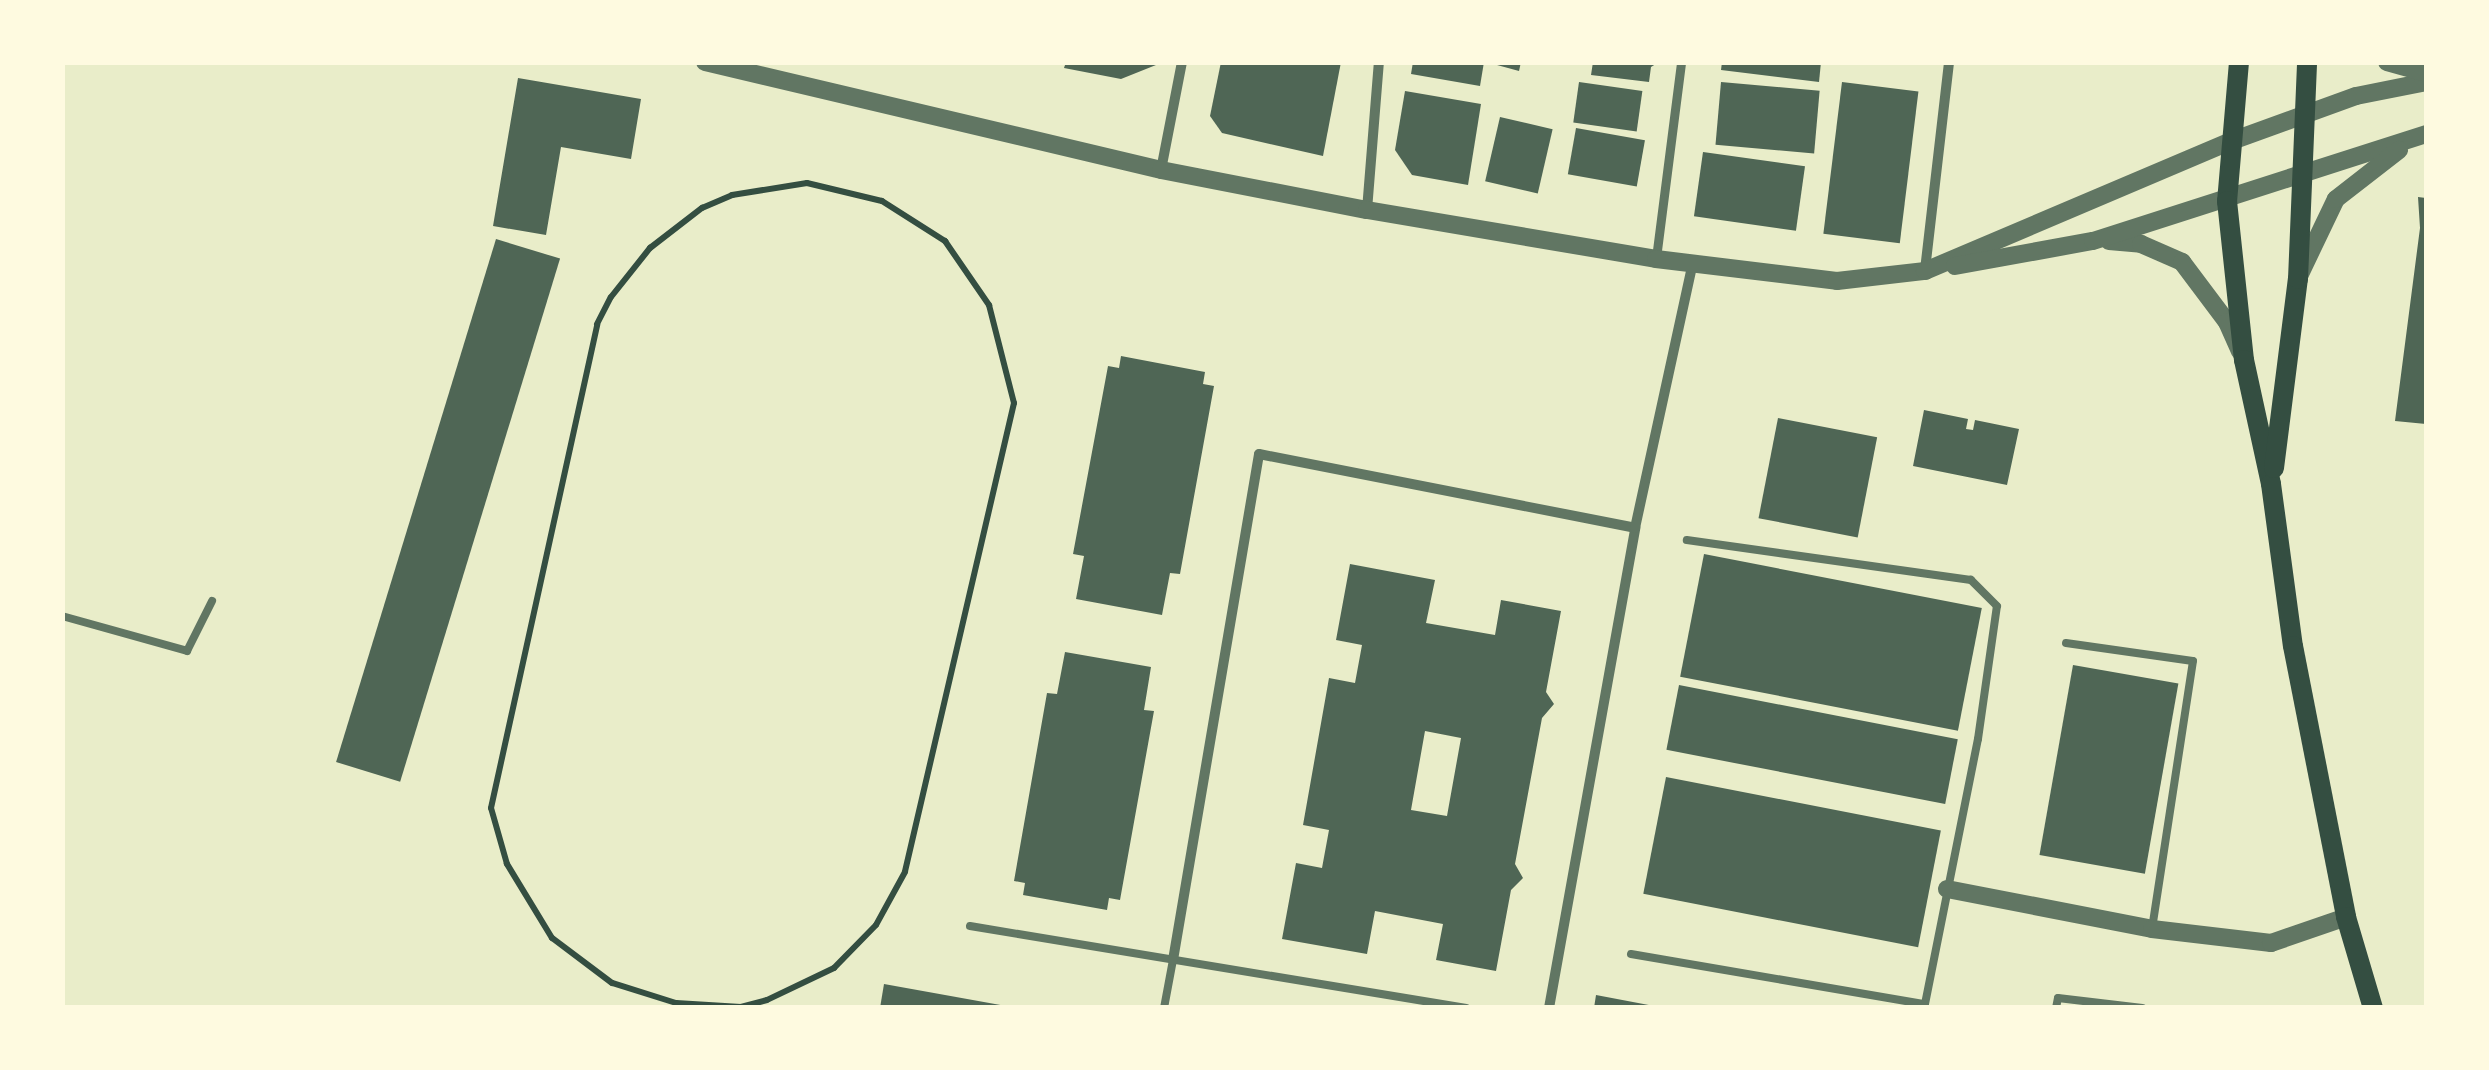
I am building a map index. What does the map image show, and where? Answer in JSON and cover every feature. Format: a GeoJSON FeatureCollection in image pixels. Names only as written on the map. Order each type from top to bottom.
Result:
{"type":"FeatureCollection","features":[{"type":"Feature","properties":{"kind":"main road"},"geometry":{"type":"LineString","coordinates":[[2238,62],[2228,142],[2228,201],[2244,360],[2272,484],[2293,646],[2346,916],[2373,1008]]}},
{"type":"Feature","properties":{"kind":"main road"},"geometry":{"type":"LineString","coordinates":[[2272,484],[2298,279],[2306,174],[2307,62]]}},
{"type":"Feature","properties":{"kind":"street"},"geometry":{"type":"LineString","coordinates":[[1161,170],[1182,62]]}},
{"type":"Feature","properties":{"kind":"street"},"geometry":{"type":"LineString","coordinates":[[1368,210],[1379,62]]}},
{"type":"Feature","properties":{"kind":"street"},"geometry":{"type":"LineString","coordinates":[[1656,258],[1680,62]]}},
{"type":"Feature","properties":{"kind":"street"},"geometry":{"type":"LineString","coordinates":[[1925,271],[1949,62]]}},
{"type":"Feature","properties":{"kind":"street"},"geometry":{"type":"LineString","coordinates":[[2387,62],[2426,73]]}},
{"type":"Feature","properties":{"kind":"street"},"geometry":{"type":"LineString","coordinates":[[712,63],[1161,170],[1368,210],[1656,258],[1836,280],[1925,271],[2093,241],[2426,135]]}},
{"type":"Feature","properties":{"kind":"street"},"geometry":{"type":"LineString","coordinates":[[1925,271],[2228,142],[2386,88],[2426,82]]}},
{"type":"Feature","properties":{"kind":"street"},"geometry":{"type":"LineString","coordinates":[[2298,279],[2325,218],[2350,182],[2426,135]]}},
{"type":"Feature","properties":{"kind":"street"},"geometry":{"type":"LineString","coordinates":[[2093,241],[2141,244],[2182,262],[2227,322],[2244,360]]}},
{"type":"Feature","properties":{"kind":"street"},"geometry":{"type":"LineString","coordinates":[[1549,1008],[1635,528],[1693,263]]}},
{"type":"Feature","properties":{"kind":"street"},"geometry":{"type":"LineString","coordinates":[[1173,960],[1258,454],[1635,528]]}},
{"type":"Feature","properties":{"kind":"street"},"geometry":{"type":"LineString","coordinates":[[1948,889],[2152,929],[2271,943],[2346,916]]}},
{"type":"Feature","properties":{"kind":"lane"},"geometry":{"type":"LineString","coordinates":[[1631,954],[1925,1006],[1997,606],[1971,580],[1687,540]]}},
{"type":"Feature","properties":{"kind":"lane"},"geometry":{"type":"LineString","coordinates":[[62,616],[187,651],[212,601]]}},
{"type":"Feature","properties":{"kind":"lane"},"geometry":{"type":"LineString","coordinates":[[2066,643],[2193,661],[2152,929]]}},
{"type":"Feature","properties":{"kind":"lane"},"geometry":{"type":"LineString","coordinates":[[970,926],[1466,1008]]}},
{"type":"Feature","properties":{"kind":"lane"},"geometry":{"type":"LineString","coordinates":[[1164,1008],[1173,960]]}},
{"type":"Feature","properties":{"kind":"lane"},"geometry":{"type":"LineString","coordinates":[[2056,1008],[2058,998],[2142,1008]]}},
{"type":"Feature","properties":{"kind":"path"},"geometry":{"type":"LineString","coordinates":[[806,184],[856,191],[928,227],[976,277],[1001,334],[1014,402],[905,872],[876,924],[846,958],[814,980],[754,1004],[676,1003],[592,972],[535,915],[494,822],[491,808],[597,324],[628,272],[674,227],[732,195],[806,184]]}},
{"type":"Feature","properties":{"kind":"building"},"geometry":{"type":"Polygon","coordinates":[[[1066,62],[1161,63],[1121,79],[1064,68],[1066,62]]]}},
{"type":"Feature","properties":{"kind":"building"},"geometry":{"type":"Polygon","coordinates":[[[1221,62],[1341,62],[1323,156],[1222,133],[1210,116],[1221,62]]]}},
{"type":"Feature","properties":{"kind":"building"},"geometry":{"type":"Polygon","coordinates":[[[1413,62],[1484,62],[1480,86],[1411,74],[1413,62]]]}},
{"type":"Feature","properties":{"kind":"building"},"geometry":{"type":"Polygon","coordinates":[[[1486,62],[1521,62],[1519,71],[1486,62]]]}},
{"type":"Feature","properties":{"kind":"building"},"geometry":{"type":"Polygon","coordinates":[[[1593,62],[1659,62],[1651,67],[1649,82],[1591,75],[1593,62]]]}},
{"type":"Feature","properties":{"kind":"building"},"geometry":{"type":"Polygon","coordinates":[[[1722,62],[1821,62],[1819,82],[1721,70],[1722,62]]]}},
{"type":"Feature","properties":{"kind":"building"},"geometry":{"type":"Polygon","coordinates":[[[518,78],[641,99],[631,159],[561,147],[546,235],[493,226],[518,78]]]}},
{"type":"Feature","properties":{"kind":"building"},"geometry":{"type":"Polygon","coordinates":[[[1579,82],[1642,91],[1637,132],[1573,123],[1579,82]]]}},
{"type":"Feature","properties":{"kind":"building"},"geometry":{"type":"Polygon","coordinates":[[[1721,82],[1820,91],[1814,153],[1716,145],[1721,82]]]}},
{"type":"Feature","properties":{"kind":"building"},"geometry":{"type":"Polygon","coordinates":[[[1842,82],[1918,91],[1900,243],[1823,234],[1842,82]]]}},
{"type":"Feature","properties":{"kind":"building"},"geometry":{"type":"Polygon","coordinates":[[[1405,91],[1481,104],[1468,185],[1412,175],[1395,150],[1405,91]]]}},
{"type":"Feature","properties":{"kind":"building"},"geometry":{"type":"Polygon","coordinates":[[[1500,117],[1553,129],[1538,193],[1485,181],[1500,117]]]}},
{"type":"Feature","properties":{"kind":"building"},"geometry":{"type":"Polygon","coordinates":[[[1576,128],[1645,140],[1637,186],[1568,174],[1576,128]]]}},
{"type":"Feature","properties":{"kind":"building"},"geometry":{"type":"Polygon","coordinates":[[[1703,152],[1805,166],[1796,231],[1694,216],[1703,152]]]}},
{"type":"Feature","properties":{"kind":"building"},"geometry":{"type":"Polygon","coordinates":[[[2418,197],[2426,198],[2426,424],[2395,421],[2420,228],[2418,197]]]}},
{"type":"Feature","properties":{"kind":"building"},"geometry":{"type":"Polygon","coordinates":[[[496,239],[560,259],[400,782],[336,762],[496,239]]]}},
{"type":"Feature","properties":{"kind":"building"},"geometry":{"type":"Polygon","coordinates":[[[1121,356],[1205,372],[1203,384],[1214,386],[1180,574],[1170,573],[1162,615],[1076,599],[1084,556],[1073,554],[1108,366],[1119,368],[1121,356]]]}},
{"type":"Feature","properties":{"kind":"building"},"geometry":{"type":"Polygon","coordinates":[[[1924,410],[1968,419],[1966,429],[1973,430],[1975,420],[2019,429],[2007,485],[1913,466],[1924,410]]]}},
{"type":"Feature","properties":{"kind":"building"},"geometry":{"type":"Polygon","coordinates":[[[1778,418],[1877,437],[1858,537],[1759,518],[1778,418]]]}},
{"type":"Feature","properties":{"kind":"building"},"geometry":{"type":"Polygon","coordinates":[[[1704,554],[1982,608],[1958,731],[1680,677],[1704,554]]]}},
{"type":"Feature","properties":{"kind":"building"},"geometry":{"type":"Polygon","coordinates":[[[1350,564],[1435,580],[1426,623],[1495,635],[1501,600],[1561,611],[1546,692],[1554,704],[1542,718],[1515,864],[1523,878],[1511,890],[1496,971],[1436,960],[1443,924],[1375,911],[1367,954],[1282,939],[1296,863],[1322,868],[1329,830],[1303,825],[1329,678],[1355,683],[1362,645],[1336,640],[1350,564]],[[1425,731],[1411,810],[1447,816],[1461,738],[1425,731]]]}},
{"type":"Feature","properties":{"kind":"building"},"geometry":{"type":"Polygon","coordinates":[[[1065,652],[1151,667],[1144,710],[1154,711],[1120,900],[1109,898],[1107,910],[1023,895],[1025,883],[1014,881],[1047,693],[1057,694],[1065,652]]]}},
{"type":"Feature","properties":{"kind":"building"},"geometry":{"type":"Polygon","coordinates":[[[2073,665],[2178,684],[2145,874],[2039,855],[2073,665]]]}},
{"type":"Feature","properties":{"kind":"building"},"geometry":{"type":"Polygon","coordinates":[[[1679,685],[1958,739],[1945,804],[1666,750],[1679,685]]]}},
{"type":"Feature","properties":{"kind":"building"},"geometry":{"type":"Polygon","coordinates":[[[1666,777],[1941,830],[1918,947],[1643,894],[1666,777]]]}},
{"type":"Feature","properties":{"kind":"building"},"geometry":{"type":"Polygon","coordinates":[[[884,984],[1006,1006],[1006,1008],[880,1008],[884,984]]]}},
{"type":"Feature","properties":{"kind":"building"},"geometry":{"type":"Polygon","coordinates":[[[1596,995],[1654,1006],[1654,1008],[1594,1008],[1596,995]]]}}]}
